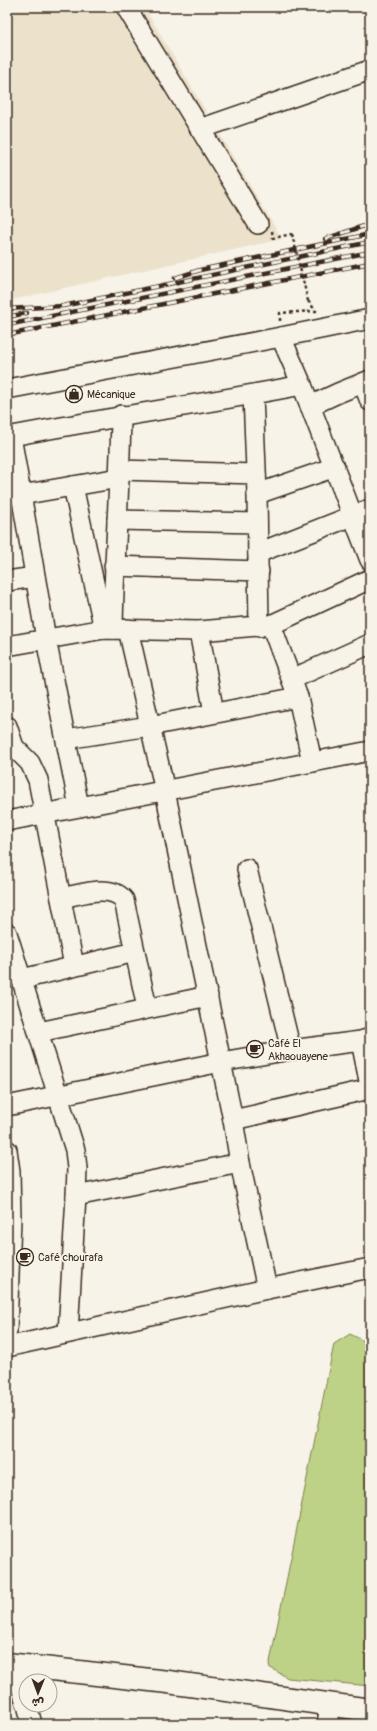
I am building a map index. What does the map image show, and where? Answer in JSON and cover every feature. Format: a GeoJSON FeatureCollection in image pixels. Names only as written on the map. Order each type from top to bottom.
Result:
{"type":"FeatureCollection","features":[{"type":"Feature","properties":{"kind":"main road"},"geometry":{"type":"LineString","coordinates":[[10,1664],[168,1682],[328,1714],[370,1710]]}},
{"type":"Feature","properties":{"kind":"street"},"geometry":{"type":"LineString","coordinates":[[126,7],[200,129],[265,224]]}},
{"type":"Feature","properties":{"kind":"street"},"geometry":{"type":"LineString","coordinates":[[200,129],[370,70]]}},
{"type":"Feature","properties":{"kind":"street"},"geometry":{"type":"LineString","coordinates":[[7,389],[281,338],[370,319]]}},
{"type":"Feature","properties":{"kind":"street"},"geometry":{"type":"LineString","coordinates":[[281,338],[302,385],[334,467],[362,513],[370,560]]}},
{"type":"Feature","properties":{"kind":"street"},"geometry":{"type":"LineString","coordinates":[[310,406],[366,382],[370,401]]}},
{"type":"Feature","properties":{"kind":"street"},"geometry":{"type":"LineString","coordinates":[[79,807],[46,639],[21,496],[8,435],[253,395],[302,385]]}},
{"type":"Feature","properties":{"kind":"street"},"geometry":{"type":"LineString","coordinates":[[253,395],[257,494],[258,572],[265,626],[295,688],[312,762]]}},
{"type":"Feature","properties":{"kind":"street"},"geometry":{"type":"LineString","coordinates":[[115,629],[114,566],[120,474],[120,416]]}},
{"type":"Feature","properties":{"kind":"street"},"geometry":{"type":"LineString","coordinates":[[257,494],[334,467]]}},
{"type":"Feature","properties":{"kind":"street"},"geometry":{"type":"LineString","coordinates":[[21,496],[73,486],[120,474],[256,474]]}},
{"type":"Feature","properties":{"kind":"street"},"geometry":{"type":"LineString","coordinates":[[73,486],[115,629],[150,726],[208,996],[233,1120],[240,1163],[267,1289]]}},
{"type":"Feature","properties":{"kind":"street"},"geometry":{"type":"LineString","coordinates":[[258,553],[362,513]]}},
{"type":"Feature","properties":{"kind":"street"},"geometry":{"type":"LineString","coordinates":[[117,520],[257,523]]}},
{"type":"Feature","properties":{"kind":"street"},"geometry":{"type":"LineString","coordinates":[[114,566],[258,572]]}},
{"type":"Feature","properties":{"kind":"street"},"geometry":{"type":"LineString","coordinates":[[7,581],[36,576]]}},
{"type":"Feature","properties":{"kind":"street"},"geometry":{"type":"LineString","coordinates":[[7,646],[115,629],[199,631],[265,626],[370,579]]}},
{"type":"Feature","properties":{"kind":"street"},"geometry":{"type":"LineString","coordinates":[[199,631],[214,713]]}},
{"type":"Feature","properties":{"kind":"street"},"geometry":{"type":"LineString","coordinates":[[66,739],[150,726],[214,713],[295,688],[370,644]]}},
{"type":"Feature","properties":{"kind":"street"},"geometry":{"type":"LineString","coordinates":[[7,726],[10,748],[30,763],[35,770],[38,780],[74,966]]}},
{"type":"Feature","properties":{"kind":"street"},"geometry":{"type":"LineString","coordinates":[[7,821],[370,752]]}},
{"type":"Feature","properties":{"kind":"street"},"geometry":{"type":"LineString","coordinates":[[247,868],[291,1050]]}},
{"type":"Feature","properties":{"kind":"street"},"geometry":{"type":"LineString","coordinates":[[61,898],[108,891],[120,895],[124,900],[147,1008]]}},
{"type":"Feature","properties":{"kind":"street"},"geometry":{"type":"LineString","coordinates":[[7,933],[75,1150],[77,1168],[76,1196],[68,1333]]}},
{"type":"Feature","properties":{"kind":"street"},"geometry":{"type":"LineString","coordinates":[[22,979],[135,952]]}},
{"type":"Feature","properties":{"kind":"street"},"geometry":{"type":"LineString","coordinates":[[39,1032],[208,996]]}},
{"type":"Feature","properties":{"kind":"street"},"geometry":{"type":"LineString","coordinates":[[7,1106],[221,1062],[291,1050],[366,1040],[370,1086]]}},
{"type":"Feature","properties":{"kind":"street"},"geometry":{"type":"LineString","coordinates":[[233,1120],[370,1089]]}},
{"type":"Feature","properties":{"kind":"street"},"geometry":{"type":"LineString","coordinates":[[7,1150],[10,1176],[11,1219],[7,1331]]}},
{"type":"Feature","properties":{"kind":"street"},"geometry":{"type":"LineString","coordinates":[[76,1196],[240,1163]]}},
{"type":"Feature","properties":{"kind":"street"},"geometry":{"type":"LineString","coordinates":[[7,1348],[267,1289],[370,1268]]}},
{"type":"Feature","properties":{"kind":"street"},"geometry":{"type":"LineString","coordinates":[[10,1664],[18,1684]]}},
{"type":"Feature","properties":{"kind":"street"},"geometry":{"type":"LineString","coordinates":[[29,1713],[32,1724]]}},
{"type":"Feature","properties":{"kind":"path"},"geometry":{"type":"LineString","coordinates":[[265,224],[273,238],[292,234],[308,301],[316,311],[280,313]]}},
{"type":"Feature","properties":{"kind":"shaded area"},"geometry":{"type":"Polygon","coordinates":[[[7,7],[144,7],[282,239],[7,301],[7,7]]]}},
{"type":"Feature","properties":{"kind":"green space"},"geometry":{"type":"Polygon","coordinates":[[[350,1334],[370,1344],[370,1686],[288,1678],[269,1667],[334,1344],[350,1334]]]}},
{"type":"Feature","properties":{"kind":"railway"},"geometry":{"type":"LineString","coordinates":[[325,239],[370,224]]}},
{"type":"Feature","properties":{"kind":"railway"},"geometry":{"type":"LineString","coordinates":[[175,278],[200,270],[370,234]]}},
{"type":"Feature","properties":{"kind":"railway"},"geometry":{"type":"LineString","coordinates":[[7,309],[63,306],[370,242]]}},
{"type":"Feature","properties":{"kind":"railway"},"geometry":{"type":"LineString","coordinates":[[7,325],[370,252]]}},
{"type":"Feature","properties":{"kind":"railway"},"geometry":{"type":"LineString","coordinates":[[7,335],[370,263]]}},
{"type":"Feature","properties":{"kind":"railway"},"geometry":{"type":"LineString","coordinates":[[7,317],[27,313]]}},
{"type":"Feature","properties":{"kind":"place","name":"Mécanique"},"geometry":{"type":"Point","coordinates":[74,394]}},
{"type":"Feature","properties":{"kind":"place","name":"Café El Akhaouayene"},"geometry":{"type":"Point","coordinates":[255,1049]}},
{"type":"Feature","properties":{"kind":"place","name":"Café chourafa"},"geometry":{"type":"Point","coordinates":[25,1257]}}]}
